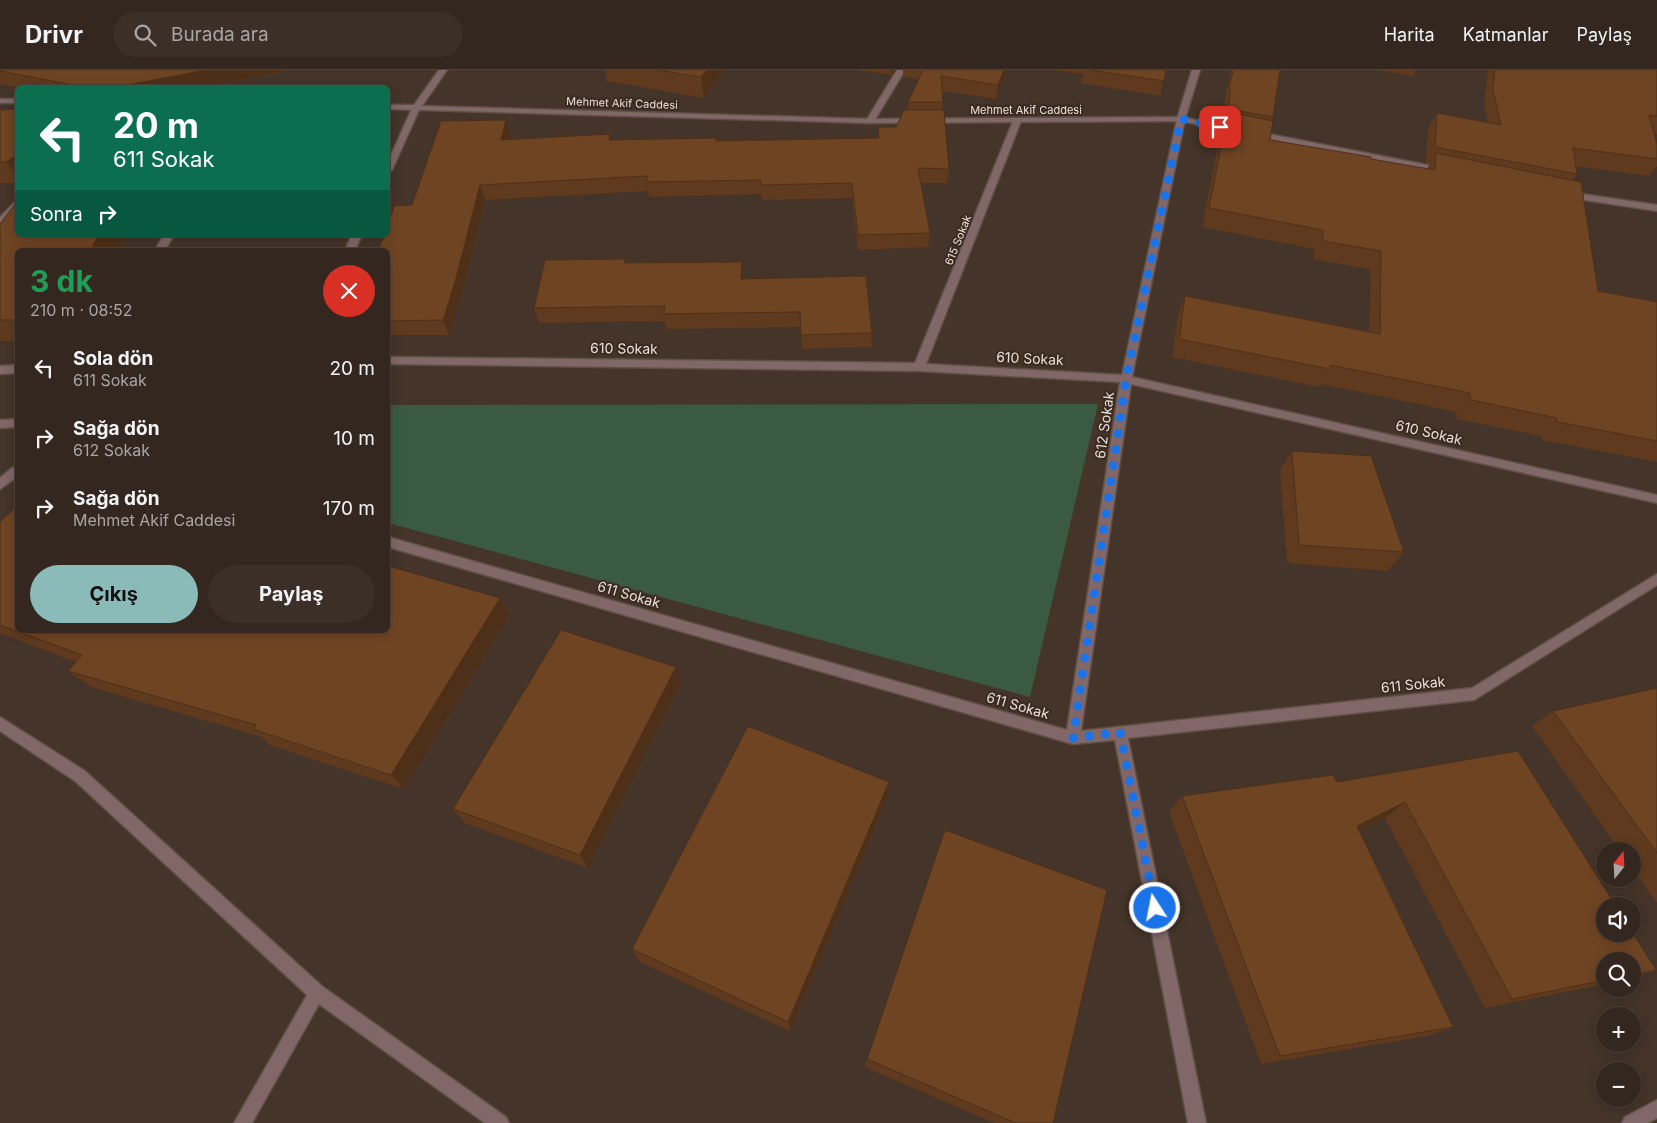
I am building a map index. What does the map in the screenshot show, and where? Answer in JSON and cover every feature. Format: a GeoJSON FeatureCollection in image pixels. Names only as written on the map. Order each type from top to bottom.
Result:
{"type":"FeatureCollection","features":[{"type":"Feature","properties":{"kind":"street"},"geometry":{"type":"LineString","coordinates":[[390,166],[416,108],[443,70]]}},
{"type":"Feature","properties":{"kind":"street"},"geometry":{"type":"LineString","coordinates":[[870,121],[901,70]]}},
{"type":"Feature","properties":{"kind":"street","name":"612 Sokak"},"geometry":{"type":"LineString","coordinates":[[1073,738],[1126,379],[1181,119],[1196,70]]}},
{"type":"Feature","properties":{"kind":"street"},"geometry":{"type":"LineString","coordinates":[[0,101],[15,101]]}},
{"type":"Feature","properties":{"kind":"street","name":"Mehmet Akif Caddesi"},"geometry":{"type":"LineString","coordinates":[[390,107],[870,121],[1017,122],[1181,119],[1453,173]]}},
{"type":"Feature","properties":{"kind":"street","name":"615 Sokak"},"geometry":{"type":"LineString","coordinates":[[919,367],[1017,122]]}},
{"type":"Feature","properties":{"kind":"street"},"geometry":{"type":"LineString","coordinates":[[1560,194],[1657,208]]}},
{"type":"Feature","properties":{"kind":"street"},"geometry":{"type":"LineString","coordinates":[[0,223],[15,206]]}},
{"type":"Feature","properties":{"kind":"street"},"geometry":{"type":"LineString","coordinates":[[161,248],[169,237]]}},
{"type":"Feature","properties":{"kind":"street","name":"610 Sokak"},"geometry":{"type":"LineString","coordinates":[[390,360],[919,367],[1126,379],[1657,499]]}},
{"type":"Feature","properties":{"kind":"street"},"geometry":{"type":"LineString","coordinates":[[0,370],[15,369]]}},
{"type":"Feature","properties":{"kind":"street"},"geometry":{"type":"LineString","coordinates":[[0,424],[15,423]]}},
{"type":"Feature","properties":{"kind":"street"},"geometry":{"type":"LineString","coordinates":[[0,472],[15,471]]}},
{"type":"Feature","properties":{"kind":"street"},"geometry":{"type":"LineString","coordinates":[[0,485],[15,473]]}},
{"type":"Feature","properties":{"kind":"street","name":"611 Sokak"},"geometry":{"type":"LineString","coordinates":[[390,543],[1073,738],[1474,694],[1657,579]]}},
{"type":"Feature","properties":{"kind":"street"},"geometry":{"type":"LineString","coordinates":[[0,723],[80,776],[317,993],[500,1123]]}},
{"type":"Feature","properties":{"kind":"street"},"geometry":{"type":"LineString","coordinates":[[1120,732],[1197,1123]]}},
{"type":"Feature","properties":{"kind":"street"},"geometry":{"type":"LineString","coordinates":[[243,1123],[317,993]]}},
{"type":"Feature","properties":{"kind":"street"},"geometry":{"type":"LineString","coordinates":[[1631,1123],[1657,1109]]}},
{"type":"Feature","properties":{"kind":"green space"},"geometry":{"type":"Polygon","coordinates":[[[1098,404],[1030,697],[390,524],[390,405],[1098,404]]]}},
{"type":"Feature","properties":{"kind":"building"},"geometry":{"type":"Polygon","coordinates":[[[206,70],[128,85],[72,85],[0,71],[206,70]]]}},
{"type":"Feature","properties":{"kind":"building"},"geometry":{"type":"Polygon","coordinates":[[[657,70],[707,70],[701,77],[657,70]]]}},
{"type":"Feature","properties":{"kind":"building"},"geometry":{"type":"Polygon","coordinates":[[[923,70],[1004,70],[998,85],[941,76],[943,102],[908,102],[923,70]]]}},
{"type":"Feature","properties":{"kind":"building"},"geometry":{"type":"Polygon","coordinates":[[[1090,70],[1166,70],[1164,81],[1090,70]]]}},
{"type":"Feature","properties":{"kind":"building"},"geometry":{"type":"Polygon","coordinates":[[[1233,70],[1280,70],[1273,117],[1228,109],[1231,90],[1229,89],[1233,70]]]}},
{"type":"Feature","properties":{"kind":"building"},"geometry":{"type":"Polygon","coordinates":[[[1495,70],[1657,70],[1657,116],[1649,115],[1657,144],[1657,159],[1573,148],[1577,174],[1435,147],[1437,113],[1501,125],[1493,89],[1495,70]]]}},
{"type":"Feature","properties":{"kind":"building"},"geometry":{"type":"Polygon","coordinates":[[[15,109],[15,156],[6,162],[0,162],[0,110],[15,109]]]}},
{"type":"Feature","properties":{"kind":"building"},"geometry":{"type":"Polygon","coordinates":[[[904,110],[944,110],[949,169],[918,168],[930,233],[858,235],[852,183],[761,185],[761,180],[647,182],[647,176],[480,185],[455,282],[443,320],[390,321],[390,248],[380,248],[383,237],[390,237],[390,218],[394,206],[412,205],[441,121],[506,120],[501,140],[610,134],[609,140],[716,138],[716,141],[879,138],[878,127],[896,127],[904,110]]]}},
{"type":"Feature","properties":{"kind":"building"},"geometry":{"type":"Polygon","coordinates":[[[1228,112],[1273,121],[1270,140],[1435,170],[1436,153],[1581,182],[1598,291],[1657,302],[1657,441],[1558,422],[1557,418],[1471,400],[1470,393],[1330,365],[1330,369],[1179,339],[1185,296],[1380,334],[1381,251],[1323,241],[1323,230],[1209,208],[1228,112]]]}},
{"type":"Feature","properties":{"kind":"building"},"geometry":{"type":"Polygon","coordinates":[[[15,204],[15,237],[98,237],[91,248],[15,248],[15,320],[0,320],[0,224],[15,204]]]}},
{"type":"Feature","properties":{"kind":"building"},"geometry":{"type":"Polygon","coordinates":[[[625,259],[624,263],[742,262],[741,279],[866,276],[872,333],[801,335],[800,312],[664,314],[665,306],[534,308],[545,260],[625,259]]]}},
{"type":"Feature","properties":{"kind":"building"},"geometry":{"type":"Polygon","coordinates":[[[1292,451],[1371,456],[1404,552],[1299,545],[1292,451]]]}},
{"type":"Feature","properties":{"kind":"building"},"geometry":{"type":"Polygon","coordinates":[[[15,508],[15,630],[0,625],[0,522],[15,508]]]}},
{"type":"Feature","properties":{"kind":"building"},"geometry":{"type":"Polygon","coordinates":[[[390,567],[500,598],[391,775],[253,729],[256,725],[68,671],[82,655],[22,633],[390,633],[390,567]]]}},
{"type":"Feature","properties":{"kind":"building"},"geometry":{"type":"Polygon","coordinates":[[[561,630],[676,667],[580,855],[453,809],[561,630]]]}},
{"type":"Feature","properties":{"kind":"building"},"geometry":{"type":"Polygon","coordinates":[[[1657,688],[1657,853],[1553,711],[1657,688]]]}},
{"type":"Feature","properties":{"kind":"building"},"geometry":{"type":"Polygon","coordinates":[[[748,726],[889,782],[788,1022],[632,949],[748,726]]]}},
{"type":"Feature","properties":{"kind":"building"},"geometry":{"type":"Polygon","coordinates":[[[1518,751],[1596,874],[1596,888],[1605,888],[1610,897],[1596,897],[1596,942],[1638,942],[1656,970],[1641,973],[1641,952],[1596,952],[1596,982],[1512,999],[1405,802],[1357,826],[1453,1027],[1280,1056],[1182,796],[1333,775],[1337,782],[1518,751]]]}},
{"type":"Feature","properties":{"kind":"building"},"geometry":{"type":"Polygon","coordinates":[[[945,830],[1107,890],[1053,1123],[1016,1123],[867,1059],[945,830]]]}},
{"type":"Feature","properties":{"kind":"route"},"geometry":{"type":"LineString","coordinates":[[1155,908],[1120,732],[1073,738],[1126,379],[1181,119],[1220,127]]}}]}
